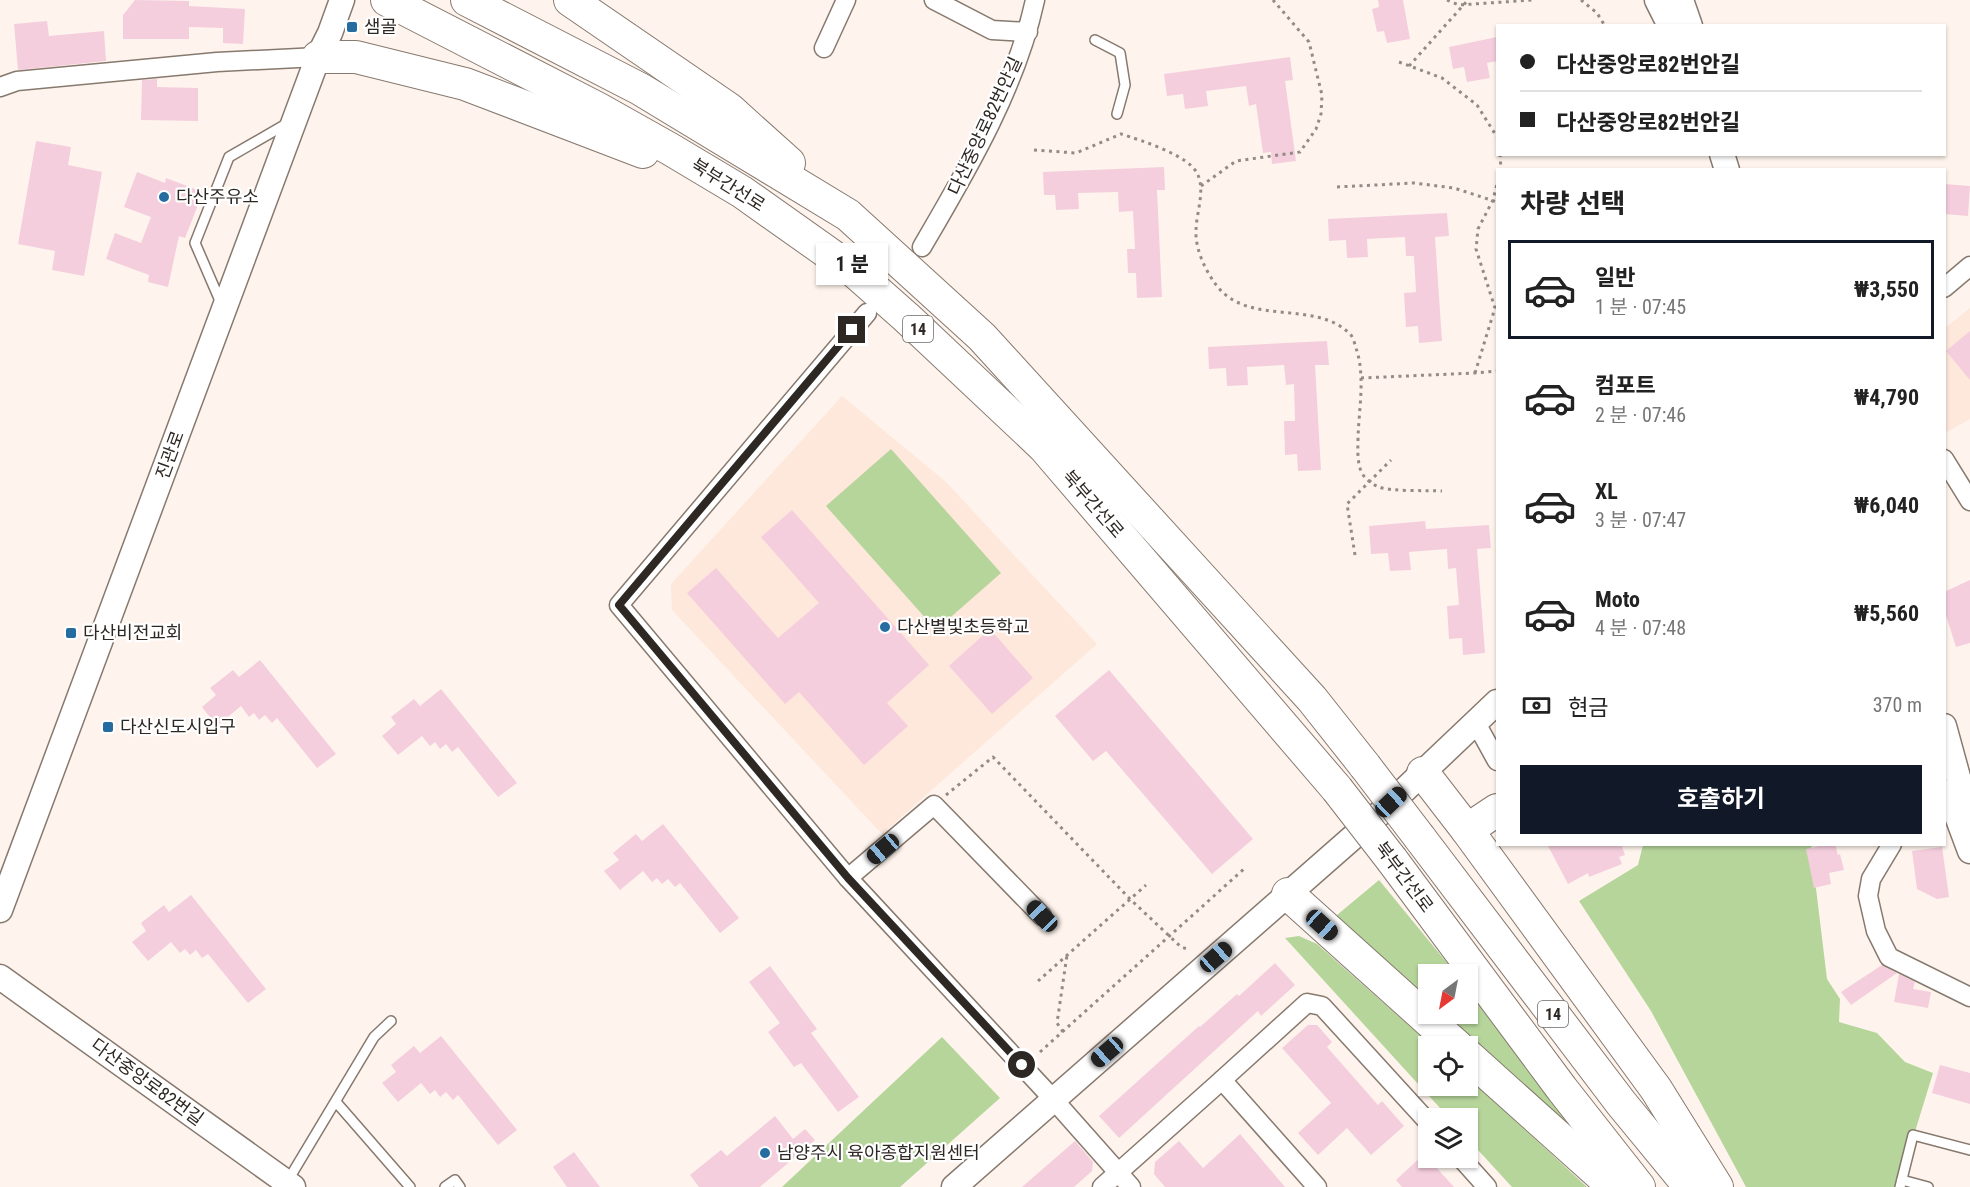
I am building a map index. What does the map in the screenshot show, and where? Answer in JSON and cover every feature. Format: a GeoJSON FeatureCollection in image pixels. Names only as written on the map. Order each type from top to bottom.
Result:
{"type":"FeatureCollection","features":[{"type":"Feature","properties":{"kind":"highway","name":"북부간선로"},"geometry":{"type":"LineString","coordinates":[[467,0],[640,89],[848,215],[982,338],[1312,699],[1621,1102],[1690,1187]]}},
{"type":"Feature","properties":{"kind":"highway"},"geometry":{"type":"LineString","coordinates":[[570,0],[729,109],[848,215]]}},
{"type":"Feature","properties":{"kind":"highway","name":"북부간선로"},"geometry":{"type":"LineString","coordinates":[[388,1],[597,108],[742,192],[855,273],[907,318],[1044,447],[1337,789],[1562,1089],[1639,1187]]}},
{"type":"Feature","properties":{"kind":"highway"},"geometry":{"type":"LineString","coordinates":[[318,57],[356,57],[465,84],[742,192]]}},
{"type":"Feature","properties":{"kind":"highway"},"geometry":{"type":"LineString","coordinates":[[1423,773],[1656,1089],[1717,1187]]}},
{"type":"Feature","properties":{"kind":"highway"},"geometry":{"type":"LineString","coordinates":[[1467,830],[1496,811]]}},
{"type":"Feature","properties":{"kind":"highway"},"geometry":{"type":"LineString","coordinates":[[1288,894],[1446,1036]]}},
{"type":"Feature","properties":{"kind":"highway"},"geometry":{"type":"LineString","coordinates":[[1478,1065],[1614,1187]]}},
{"type":"Feature","properties":{"kind":"street","name":"진관로"},"geometry":{"type":"LineString","coordinates":[[0,910],[318,57],[342,0]]}},
{"type":"Feature","properties":{"kind":"street"},"geometry":{"type":"LineString","coordinates":[[824,48],[846,0]]}},
{"type":"Feature","properties":{"kind":"street"},"geometry":{"type":"LineString","coordinates":[[934,0],[992,30],[1028,32]]}},
{"type":"Feature","properties":{"kind":"street","name":"다산중앙로82번안길"},"geometry":{"type":"LineString","coordinates":[[922,247],[965,173],[1008,83],[1028,32],[1035,0]]}},
{"type":"Feature","properties":{"kind":"street"},"geometry":{"type":"LineString","coordinates":[[1658,0],[1669,24]]}},
{"type":"Feature","properties":{"kind":"street"},"geometry":{"type":"LineString","coordinates":[[1681,0],[1689,24]]}},
{"type":"Feature","properties":{"kind":"street"},"geometry":{"type":"LineString","coordinates":[[0,87],[17,81],[193,64],[318,57]]}},
{"type":"Feature","properties":{"kind":"street"},"geometry":{"type":"LineString","coordinates":[[1946,286],[1970,266]]}},
{"type":"Feature","properties":{"kind":"street"},"geometry":{"type":"LineString","coordinates":[[867,313],[619,605],[848,878],[1053,1099],[1131,1187]]}},
{"type":"Feature","properties":{"kind":"street"},"geometry":{"type":"LineString","coordinates":[[1946,462],[1970,501]]}},
{"type":"Feature","properties":{"kind":"street"},"geometry":{"type":"LineString","coordinates":[[954,1187],[1376,817],[1496,703]]}},
{"type":"Feature","properties":{"kind":"street"},"geometry":{"type":"LineString","coordinates":[[1476,723],[1496,759]]}},
{"type":"Feature","properties":{"kind":"street"},"geometry":{"type":"LineString","coordinates":[[1946,733],[1970,809]]}},
{"type":"Feature","properties":{"kind":"street"},"geometry":{"type":"LineString","coordinates":[[1946,786],[1970,851]]}},
{"type":"Feature","properties":{"kind":"street"},"geometry":{"type":"LineString","coordinates":[[848,878],[934,806],[1042,916]]}},
{"type":"Feature","properties":{"kind":"street"},"geometry":{"type":"LineString","coordinates":[[1891,846],[1871,879],[1868,896],[1876,931],[1889,957],[1970,997]]}},
{"type":"Feature","properties":{"kind":"street","name":"다산중앙로82번길"},"geometry":{"type":"LineString","coordinates":[[0,977],[288,1185]]}},
{"type":"Feature","properties":{"kind":"street"},"geometry":{"type":"LineString","coordinates":[[1102,1187],[1307,1003],[1322,1006],[1418,1111]]}},
{"type":"Feature","properties":{"kind":"street"},"geometry":{"type":"LineString","coordinates":[[1222,1080],[1317,1187]]}},
{"type":"Feature","properties":{"kind":"street"},"geometry":{"type":"LineString","coordinates":[[1470,1168],[1487,1187]]}},
{"type":"Feature","properties":{"kind":"lane"},"geometry":{"type":"LineString","coordinates":[[1095,40],[1120,53],[1125,86],[1117,114]]}},
{"type":"Feature","properties":{"kind":"lane"},"geometry":{"type":"LineString","coordinates":[[224,311],[195,243],[229,157],[295,119]]}},
{"type":"Feature","properties":{"kind":"lane"},"geometry":{"type":"LineString","coordinates":[[288,1185],[374,1037],[391,1021]]}},
{"type":"Feature","properties":{"kind":"lane"},"geometry":{"type":"LineString","coordinates":[[336,1102],[410,1187]]}},
{"type":"Feature","properties":{"kind":"lane"},"geometry":{"type":"LineString","coordinates":[[1928,1187],[1901,1183],[1913,1136],[1970,1150]]}},
{"type":"Feature","properties":{"kind":"lane"},"geometry":{"type":"LineString","coordinates":[[445,1187],[455,1180],[460,1187]]}},
{"type":"Feature","properties":{"kind":"path"},"geometry":{"type":"LineString","coordinates":[[1201,186],[1236,161],[1300,152],[1316,129],[1321,114],[1322,95],[1309,42],[1273,0]]}},
{"type":"Feature","properties":{"kind":"path"},"geometry":{"type":"LineString","coordinates":[[1447,0],[1459,5],[1533,0]]}},
{"type":"Feature","properties":{"kind":"path"},"geometry":{"type":"LineString","coordinates":[[1409,66],[1468,0]]}},
{"type":"Feature","properties":{"kind":"path"},"geometry":{"type":"LineString","coordinates":[[1581,0],[1597,13],[1604,24]]}},
{"type":"Feature","properties":{"kind":"path"},"geometry":{"type":"LineString","coordinates":[[1399,62],[1442,78],[1478,105],[1496,135]]}},
{"type":"Feature","properties":{"kind":"path"},"geometry":{"type":"LineString","coordinates":[[1034,150],[1076,153],[1121,134],[1155,145],[1189,163],[1197,172],[1201,186],[1195,234],[1202,260],[1216,285],[1228,298],[1251,307],[1274,312],[1306,314],[1334,324],[1352,335],[1361,378],[1357,455],[1360,471],[1369,482],[1381,488],[1442,491]]}},
{"type":"Feature","properties":{"kind":"path"},"geometry":{"type":"LineString","coordinates":[[1337,186],[1414,183],[1454,188],[1495,201],[1478,229],[1476,249],[1496,308],[1475,373]]}},
{"type":"Feature","properties":{"kind":"path"},"geometry":{"type":"LineString","coordinates":[[1361,378],[1496,370]]}},
{"type":"Feature","properties":{"kind":"path"},"geometry":{"type":"LineString","coordinates":[[1355,555],[1347,504],[1392,460]]}},
{"type":"Feature","properties":{"kind":"path"},"geometry":{"type":"LineString","coordinates":[[934,806],[993,757],[1130,899],[1181,947],[1190,950]]}},
{"type":"Feature","properties":{"kind":"path"},"geometry":{"type":"LineString","coordinates":[[1041,1052],[1244,869]]}},
{"type":"Feature","properties":{"kind":"path"},"geometry":{"type":"LineString","coordinates":[[1038,981],[1146,885]]}},
{"type":"Feature","properties":{"kind":"path"},"geometry":{"type":"LineString","coordinates":[[1063,1032],[1057,1023],[1067,954]]}},
{"type":"Feature","properties":{"kind":"shaded area"},"geometry":{"type":"Polygon","coordinates":[[[1970,308],[1970,419],[1947,432],[1946,430],[1946,327],[1970,308]]]}},
{"type":"Feature","properties":{"kind":"shaded area","name":"다산별빛초등학교"},"geometry":{"type":"Polygon","coordinates":[[[842,396],[945,481],[1097,644],[882,834],[672,610],[671,584],[842,396]]]}},
{"type":"Feature","properties":{"kind":"green space"},"geometry":{"type":"Polygon","coordinates":[[[891,449],[1001,573],[936,630],[826,506],[891,449]]]}},
{"type":"Feature","properties":{"kind":"green space"},"geometry":{"type":"Polygon","coordinates":[[[1643,846],[1813,846],[1811,847],[1827,979],[1840,999],[1839,1022],[1877,1033],[1905,1062],[1933,1073],[1898,1187],[1746,1187],[1651,1011],[1579,901],[1638,865],[1643,846]]]}},
{"type":"Feature","properties":{"kind":"green space"},"geometry":{"type":"Polygon","coordinates":[[[1379,880],[1448,964],[1418,964],[1418,995],[1331,920],[1379,880]]]}},
{"type":"Feature","properties":{"kind":"green space"},"geometry":{"type":"Polygon","coordinates":[[[1299,936],[1317,944],[1421,1036],[1418,1036],[1418,1084],[1285,938],[1299,936]]]}},
{"type":"Feature","properties":{"kind":"green space"},"geometry":{"type":"Polygon","coordinates":[[[1478,1002],[1608,1162],[1478,1048],[1478,1036],[1464,1036],[1450,1024],[1478,1024],[1478,1002]]]}},
{"type":"Feature","properties":{"kind":"green space"},"geometry":{"type":"Polygon","coordinates":[[[942,1037],[1000,1098],[900,1187],[782,1187],[942,1037]]]}},
{"type":"Feature","properties":{"kind":"green space"},"geometry":{"type":"Polygon","coordinates":[[[1478,1086],[1587,1187],[1512,1187],[1478,1150],[1478,1108],[1440,1108],[1429,1096],[1478,1096],[1478,1086]]]}},
{"type":"Feature","properties":{"kind":"building"},"geometry":{"type":"Polygon","coordinates":[[[135,0],[189,1],[189,6],[245,9],[243,44],[223,43],[223,28],[189,27],[189,39],[123,39],[123,15],[135,0]]]}},
{"type":"Feature","properties":{"kind":"building"},"geometry":{"type":"Polygon","coordinates":[[[1378,0],[1403,0],[1410,39],[1387,43],[1384,31],[1377,32],[1372,9],[1379,7],[1378,0]]]}},
{"type":"Feature","properties":{"kind":"building"},"geometry":{"type":"Polygon","coordinates":[[[47,21],[49,36],[104,31],[106,61],[18,70],[14,24],[47,21]]]}},
{"type":"Feature","properties":{"kind":"building"},"geometry":{"type":"Polygon","coordinates":[[[1496,37],[1496,61],[1487,63],[1490,78],[1467,82],[1464,67],[1453,69],[1449,47],[1496,37]]]}},
{"type":"Feature","properties":{"kind":"building"},"geometry":{"type":"Polygon","coordinates":[[[1290,57],[1293,80],[1285,81],[1296,161],[1272,164],[1271,152],[1263,153],[1256,104],[1249,106],[1246,86],[1206,91],[1208,106],[1185,109],[1183,94],[1167,96],[1164,74],[1290,57]]]}},
{"type":"Feature","properties":{"kind":"building"},"geometry":{"type":"Polygon","coordinates":[[[157,79],[157,87],[198,88],[198,121],[141,120],[142,80],[157,79]]]}},
{"type":"Feature","properties":{"kind":"building"},"geometry":{"type":"Polygon","coordinates":[[[36,141],[71,147],[68,165],[102,172],[84,276],[52,270],[55,251],[18,244],[36,141]]]}},
{"type":"Feature","properties":{"kind":"building"},"geometry":{"type":"Polygon","coordinates":[[[1164,167],[1165,190],[1157,190],[1162,297],[1137,298],[1136,273],[1128,273],[1127,249],[1135,249],[1133,211],[1119,212],[1118,192],[1078,193],[1079,209],[1056,210],[1055,195],[1044,195],[1043,172],[1164,167]]]}},
{"type":"Feature","properties":{"kind":"building"},"geometry":{"type":"Polygon","coordinates":[[[137,172],[165,183],[166,178],[203,192],[185,238],[179,236],[168,287],[148,282],[149,275],[106,259],[115,233],[141,243],[151,217],[124,207],[137,172]]]}},
{"type":"Feature","properties":{"kind":"building"},"geometry":{"type":"Polygon","coordinates":[[[1946,184],[1970,186],[1968,216],[1946,214],[1946,184]]]}},
{"type":"Feature","properties":{"kind":"building"},"geometry":{"type":"Polygon","coordinates":[[[1447,213],[1449,236],[1435,237],[1442,341],[1419,343],[1418,326],[1406,327],[1404,293],[1416,292],[1414,256],[1406,256],[1405,237],[1367,239],[1368,257],[1347,258],[1346,240],[1329,241],[1328,219],[1447,213]]]}},
{"type":"Feature","properties":{"kind":"building"},"geometry":{"type":"Polygon","coordinates":[[[1970,331],[1970,380],[1946,351],[1970,331]]]}},
{"type":"Feature","properties":{"kind":"building"},"geometry":{"type":"Polygon","coordinates":[[[1327,341],[1329,365],[1315,365],[1321,470],[1298,471],[1297,454],[1285,455],[1284,421],[1295,421],[1294,384],[1286,385],[1284,365],[1247,367],[1248,385],[1227,386],[1226,368],[1209,369],[1208,347],[1327,341]]]}},
{"type":"Feature","properties":{"kind":"building"},"geometry":{"type":"Polygon","coordinates":[[[792,510],[929,665],[887,703],[908,726],[864,765],[799,692],[785,704],[687,593],[716,568],[778,638],[819,603],[761,537],[792,510]]]}},
{"type":"Feature","properties":{"kind":"building"},"geometry":{"type":"Polygon","coordinates":[[[1425,521],[1426,529],[1489,525],[1491,548],[1477,549],[1485,653],[1463,655],[1462,638],[1449,639],[1447,606],[1459,605],[1456,568],[1448,569],[1447,549],[1409,552],[1411,570],[1390,571],[1388,553],[1371,554],[1369,526],[1425,521]]]}},
{"type":"Feature","properties":{"kind":"building"},"geometry":{"type":"Polygon","coordinates":[[[1970,580],[1970,643],[1956,647],[1946,615],[1946,591],[1970,580]]]}},
{"type":"Feature","properties":{"kind":"building"},"geometry":{"type":"Polygon","coordinates":[[[990,629],[1033,678],[992,714],[949,666],[990,629]]]}},
{"type":"Feature","properties":{"kind":"building"},"geometry":{"type":"Polygon","coordinates":[[[260,660],[336,754],[317,768],[277,718],[272,723],[265,715],[259,720],[254,713],[249,717],[241,706],[217,726],[202,707],[216,695],[210,688],[233,670],[239,677],[260,660]]]}},
{"type":"Feature","properties":{"kind":"building"},"geometry":{"type":"Polygon","coordinates":[[[1109,670],[1253,839],[1212,874],[1106,751],[1093,761],[1055,716],[1109,670]]]}},
{"type":"Feature","properties":{"kind":"building"},"geometry":{"type":"Polygon","coordinates":[[[441,689],[517,783],[498,797],[458,747],[452,752],[446,744],[440,749],[435,742],[430,746],[422,736],[398,755],[382,736],[396,724],[391,717],[414,699],[420,706],[441,689]]]}},
{"type":"Feature","properties":{"kind":"building"},"geometry":{"type":"Polygon","coordinates":[[[663,824],[739,918],[720,933],[680,883],[675,887],[668,879],[662,884],[657,878],[652,882],[643,871],[620,890],[604,871],[619,860],[613,853],[636,834],[642,841],[663,824]]]}},
{"type":"Feature","properties":{"kind":"building"},"geometry":{"type":"Polygon","coordinates":[[[1548,846],[1622,846],[1625,855],[1619,857],[1622,864],[1589,877],[1588,873],[1568,884],[1548,846]]]}},
{"type":"Feature","properties":{"kind":"building"},"geometry":{"type":"Polygon","coordinates":[[[1836,846],[1844,870],[1829,873],[1831,884],[1814,888],[1806,849],[1836,846]]]}},
{"type":"Feature","properties":{"kind":"building"},"geometry":{"type":"Polygon","coordinates":[[[1942,847],[1949,897],[1937,899],[1917,889],[1912,851],[1942,847]]]}},
{"type":"Feature","properties":{"kind":"building"},"geometry":{"type":"Polygon","coordinates":[[[191,895],[266,989],[248,1003],[208,954],[202,958],[196,950],[190,955],[185,949],[180,953],[171,942],[148,961],[132,942],[146,931],[141,923],[164,905],[169,912],[191,895]]]}},
{"type":"Feature","properties":{"kind":"building"},"geometry":{"type":"Polygon","coordinates":[[[1275,963],[1295,985],[1261,1016],[1258,1011],[1119,1138],[1099,1116],[1199,1026],[1237,994],[1239,996],[1275,963]]]}},
{"type":"Feature","properties":{"kind":"building"},"geometry":{"type":"Polygon","coordinates":[[[1882,965],[1897,973],[1851,1005],[1841,992],[1882,965]]]}},
{"type":"Feature","properties":{"kind":"building"},"geometry":{"type":"Polygon","coordinates":[[[770,966],[817,1029],[811,1033],[859,1097],[838,1112],[801,1063],[794,1067],[768,1032],[780,1023],[749,982],[770,966]]]}},
{"type":"Feature","properties":{"kind":"building"},"geometry":{"type":"Polygon","coordinates":[[[1899,974],[1915,982],[1913,989],[1931,992],[1928,1008],[1894,1002],[1899,974]]]}},
{"type":"Feature","properties":{"kind":"building"},"geometry":{"type":"Polygon","coordinates":[[[1308,1025],[1317,1025],[1332,1042],[1327,1047],[1378,1105],[1382,1101],[1404,1126],[1371,1155],[1347,1128],[1318,1155],[1298,1133],[1331,1103],[1282,1048],[1308,1025]]]}},
{"type":"Feature","properties":{"kind":"building"},"geometry":{"type":"Polygon","coordinates":[[[441,1036],[517,1130],[498,1145],[458,1095],[453,1100],[446,1092],[440,1097],[435,1090],[430,1094],[421,1083],[398,1102],[382,1083],[396,1072],[391,1065],[414,1046],[420,1053],[441,1036]]]}},
{"type":"Feature","properties":{"kind":"building"},"geometry":{"type":"Polygon","coordinates":[[[1940,1065],[1970,1073],[1970,1104],[1932,1093],[1940,1065]]]}},
{"type":"Feature","properties":{"kind":"building","name":"남양주시 육아종합지원센터"},"geometry":{"type":"Polygon","coordinates":[[[775,1116],[793,1139],[805,1129],[815,1140],[760,1187],[699,1187],[690,1175],[721,1150],[727,1156],[775,1116]]]}},
{"type":"Feature","properties":{"kind":"building"},"geometry":{"type":"Polygon","coordinates":[[[1240,1134],[1285,1187],[1165,1187],[1154,1174],[1155,1162],[1179,1141],[1203,1168],[1240,1134]]]}},
{"type":"Feature","properties":{"kind":"building"},"geometry":{"type":"Polygon","coordinates":[[[1075,1141],[1093,1162],[1092,1171],[1074,1187],[1022,1187],[1075,1141]]]}},
{"type":"Feature","properties":{"kind":"building"},"geometry":{"type":"Polygon","coordinates":[[[574,1152],[600,1187],[567,1187],[553,1167],[574,1152]]]}},
{"type":"Feature","properties":{"kind":"building"},"geometry":{"type":"Polygon","coordinates":[[[1418,1160],[1418,1168],[1437,1168],[1454,1187],[1402,1187],[1396,1180],[1418,1160]]]}},
{"type":"Feature","properties":{"kind":"place","name":"샘골"},"geometry":{"type":"Point","coordinates":[352,27]}},
{"type":"Feature","properties":{"kind":"place","name":"다산주유소"},"geometry":{"type":"Point","coordinates":[164,197]}},
{"type":"Feature","properties":{"kind":"place","name":"다산별빛초등학교"},"geometry":{"type":"Point","coordinates":[885,627]}},
{"type":"Feature","properties":{"kind":"place","name":"다산비전교회"},"geometry":{"type":"Point","coordinates":[71,633]}},
{"type":"Feature","properties":{"kind":"place","name":"다산신도시입구"},"geometry":{"type":"Point","coordinates":[108,727]}},
{"type":"Feature","properties":{"kind":"place","name":"남양주시 육아종합지원센터"},"geometry":{"type":"Point","coordinates":[765,1153]}},
{"type":"Feature","properties":{"kind":"route"},"geometry":{"type":"LineString","coordinates":[[852,330],[619,605],[848,878],[1022,1065]]}}]}
